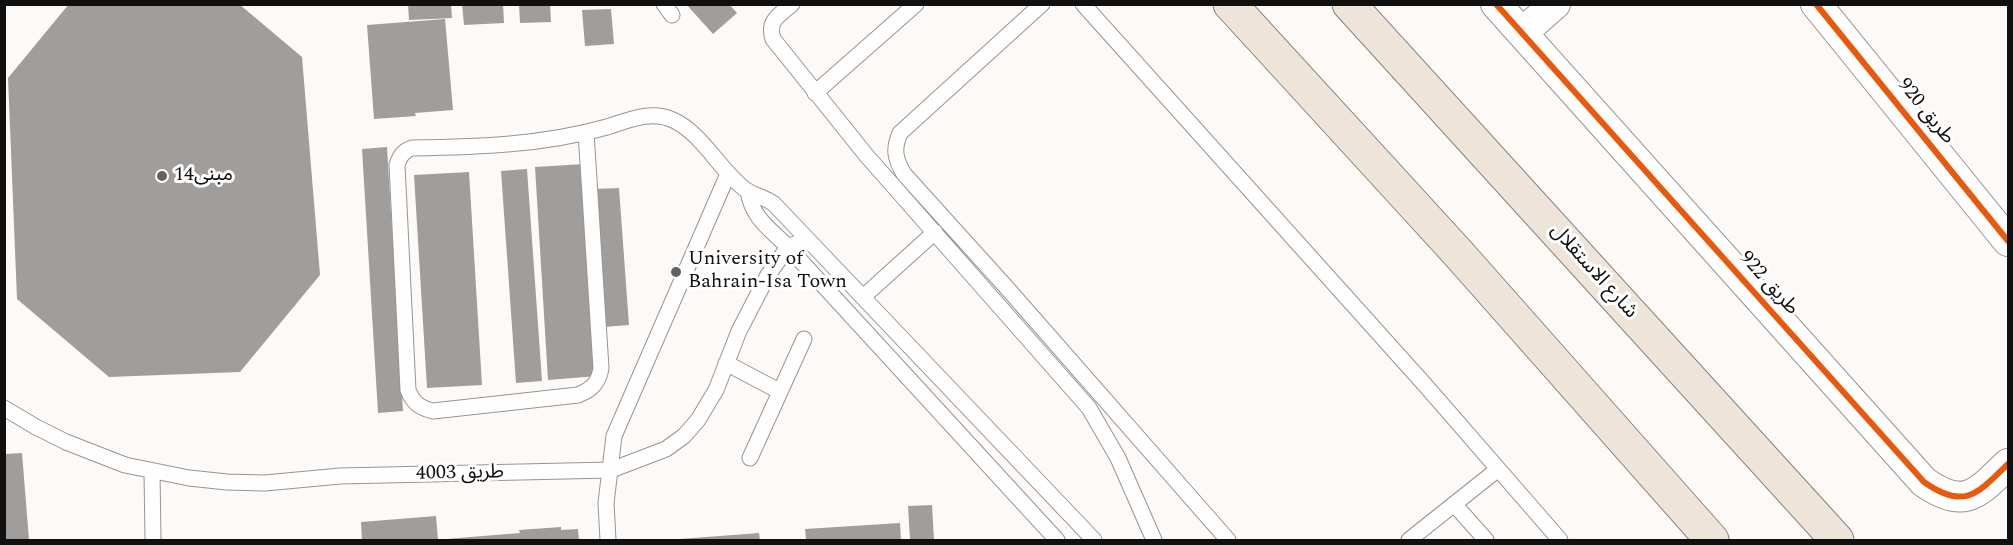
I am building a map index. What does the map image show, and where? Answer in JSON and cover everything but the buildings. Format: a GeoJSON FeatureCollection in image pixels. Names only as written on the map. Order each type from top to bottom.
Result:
{"type":"FeatureCollection","features":[{"type":"Feature","properties":{"kind":"main road"},"geometry":{"type":"LineString","coordinates":[[1230,4],[1458,252],[1712,540]]}},
{"type":"Feature","properties":{"kind":"main road","name":"شارع الاستقلال"},"geometry":{"type":"LineString","coordinates":[[1349,4],[1837,540]]}},
{"type":"Feature","properties":{"kind":"street","name":"طريق 922"},"geometry":{"type":"LineString","coordinates":[[1496,4],[1924,482],[1937,492],[1950,496],[1964,496],[1978,493],[2008,464]]}},
{"type":"Feature","properties":{"kind":"street"},"geometry":{"type":"LineString","coordinates":[[1522,33],[1554,4]]}},
{"type":"Feature","properties":{"kind":"street","name":"طريق 920"},"geometry":{"type":"LineString","coordinates":[[1816,4],[2008,241]]}},
{"type":"Feature","properties":{"kind":"lane"},"geometry":{"type":"LineString","coordinates":[[792,4],[773,21],[770,30],[773,39],[866,155],[1089,408],[1118,458],[1154,540]]}},
{"type":"Feature","properties":{"kind":"lane"},"geometry":{"type":"LineString","coordinates":[[815,93],[916,4]]}},
{"type":"Feature","properties":{"kind":"lane"},"geometry":{"type":"LineString","coordinates":[[1042,4],[900,133],[895,154],[898,164],[904,174],[1228,540]]}},
{"type":"Feature","properties":{"kind":"lane"},"geometry":{"type":"LineString","coordinates":[[1083,4],[1426,386],[1560,540]]}},
{"type":"Feature","properties":{"kind":"lane"},"geometry":{"type":"LineString","coordinates":[[586,132],[600,376],[594,386],[578,395],[433,411],[424,409],[411,398],[408,390],[397,165],[399,157],[404,151],[412,148],[497,145],[543,140],[586,132],[645,116],[660,116],[685,127],[728,174],[748,191],[774,204],[1094,540]]}},
{"type":"Feature","properties":{"kind":"lane"},"geometry":{"type":"LineString","coordinates":[[608,540],[606,503],[614,436],[728,174]]}},
{"type":"Feature","properties":{"kind":"lane"},"geometry":{"type":"LineString","coordinates":[[748,191],[752,210],[758,217],[1057,540]]}},
{"type":"Feature","properties":{"kind":"lane"},"geometry":{"type":"LineString","coordinates":[[863,297],[934,232]]}},
{"type":"Feature","properties":{"kind":"lane"},"geometry":{"type":"LineString","coordinates":[[788,247],[807,239]]}},
{"type":"Feature","properties":{"kind":"lane","name":"طريق 4003"},"geometry":{"type":"LineString","coordinates":[[4,408],[66,442],[124,465],[152,472],[218,481],[264,483],[340,476],[611,470],[666,449],[684,436],[698,420],[716,390],[739,331],[764,281],[788,247]]}},
{"type":"Feature","properties":{"kind":"lane"},"geometry":{"type":"LineString","coordinates":[[750,458],[804,339]]}},
{"type":"Feature","properties":{"kind":"lane"},"geometry":{"type":"LineString","coordinates":[[726,363],[779,391]]}},
{"type":"Feature","properties":{"kind":"lane"},"geometry":{"type":"LineString","coordinates":[[1408,540],[1497,470]]}},
{"type":"Feature","properties":{"kind":"lane"},"geometry":{"type":"LineString","coordinates":[[152,472],[153,540]]}},
{"type":"Feature","properties":{"kind":"lane"},"geometry":{"type":"LineString","coordinates":[[1454,504],[1486,540]]}},
{"type":"Feature","properties":{"kind":"cycle path"},"geometry":{"type":"LineString","coordinates":[[1496,4],[1924,482],[1950,496],[1961,497],[1979,490],[2008,464]]}},
{"type":"Feature","properties":{"kind":"cycle path"},"geometry":{"type":"LineString","coordinates":[[1816,4],[2008,241]]}},
{"type":"Feature","properties":{"kind":"place","name":"مبنى14"},"geometry":{"type":"Point","coordinates":[162,176]}},
{"type":"Feature","properties":{"kind":"place","name":"University of Bahrain-Isa Town"},"geometry":{"type":"Point","coordinates":[676,272]}}]}
